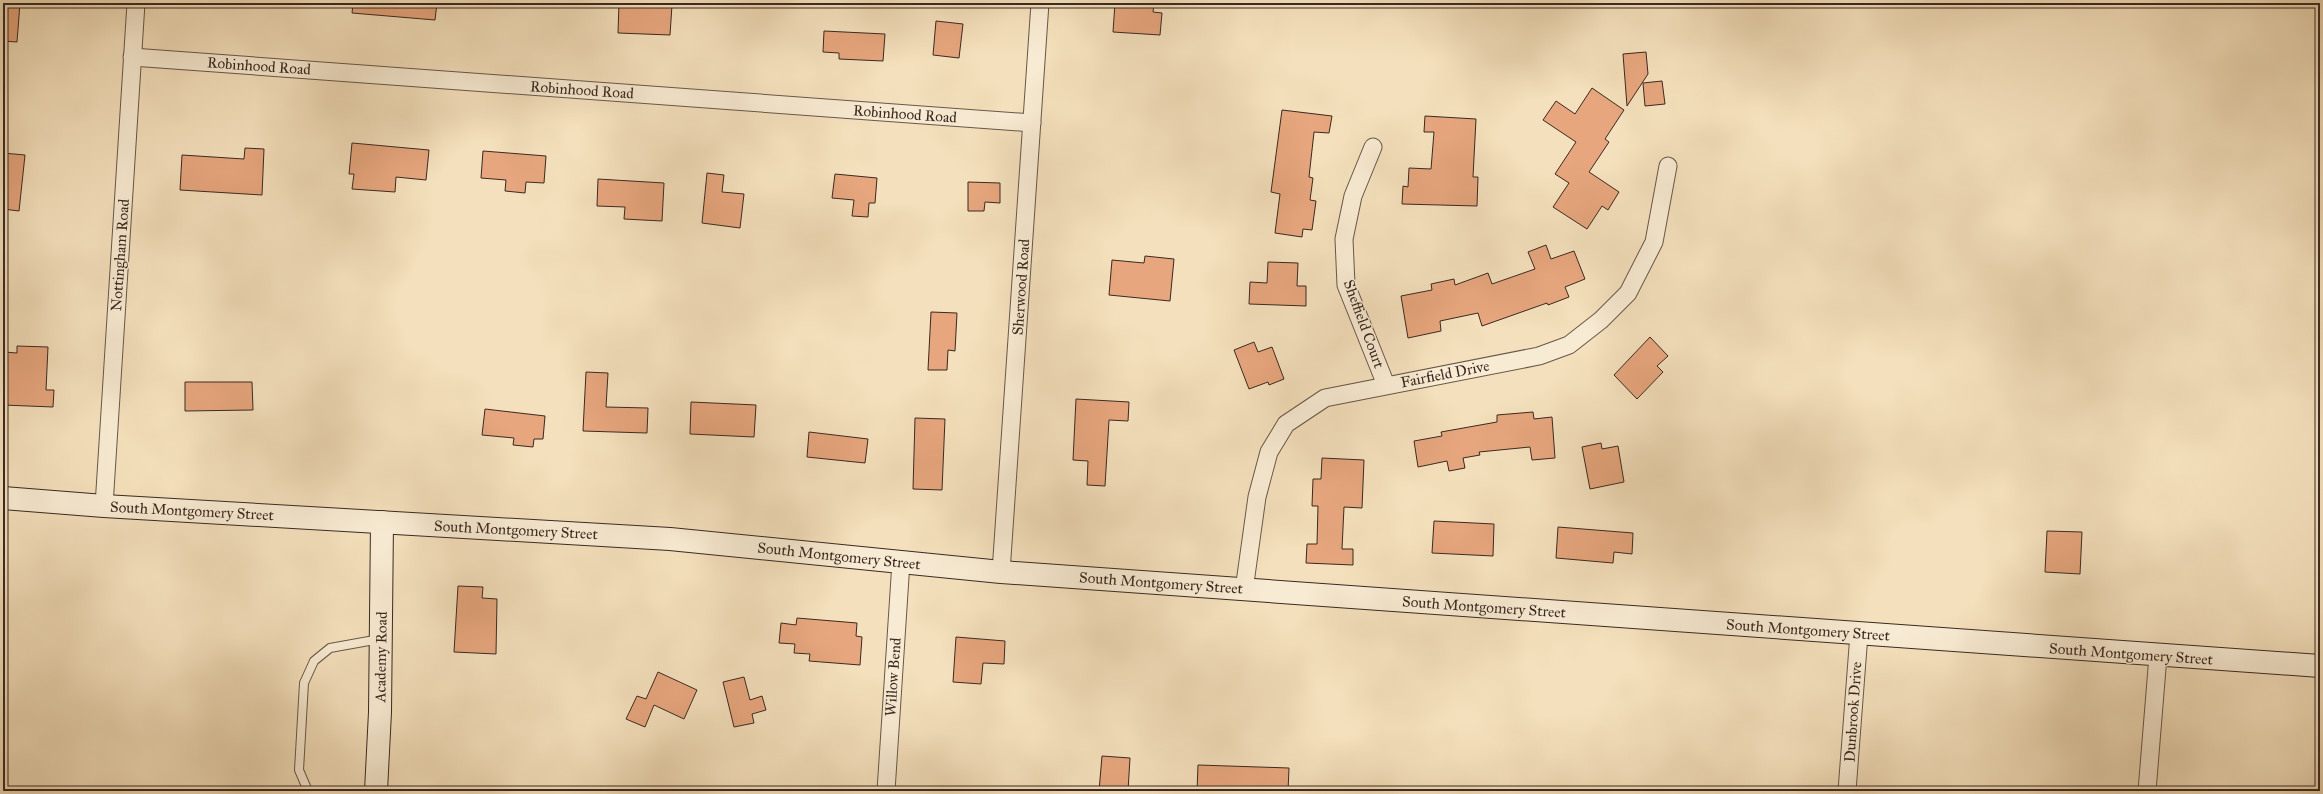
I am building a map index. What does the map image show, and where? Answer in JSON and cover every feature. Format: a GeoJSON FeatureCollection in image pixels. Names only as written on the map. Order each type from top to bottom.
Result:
{"type":"FeatureCollection","features":[{"type":"Feature","properties":{"kind":"street","name":"Nottingham Road"},"geometry":{"type":"LineString","coordinates":[[104,506],[136,3]]}},
{"type":"Feature","properties":{"kind":"street","name":"Sherwood Road"},"geometry":{"type":"LineString","coordinates":[[1001,572],[1040,3]]}},
{"type":"Feature","properties":{"kind":"street","name":"Robinhood Road"},"geometry":{"type":"LineString","coordinates":[[132,57],[1032,123]]}},
{"type":"Feature","properties":{"kind":"street","name":"Sheffield Court"},"geometry":{"type":"LineString","coordinates":[[1373,147],[1353,196],[1344,239],[1346,285],[1386,385]]}},
{"type":"Feature","properties":{"kind":"street","name":"Fairfield Drive"},"geometry":{"type":"LineString","coordinates":[[1244,590],[1257,497],[1269,452],[1286,424],[1325,398],[1538,356],[1570,345],[1601,320],[1628,293],[1654,242],[1668,166]]}},
{"type":"Feature","properties":{"kind":"street","name":"South Montgomery Street"},"geometry":{"type":"LineString","coordinates":[[3,498],[104,506],[670,539],[1001,572],[2158,656],[2320,666]]}},
{"type":"Feature","properties":{"kind":"street","name":"Academy Road"},"geometry":{"type":"LineString","coordinates":[[376,791],[381,639],[382,522]]}},
{"type":"Feature","properties":{"kind":"street","name":"Willow Bend"},"geometry":{"type":"LineString","coordinates":[[886,791],[901,562]]}},
{"type":"Feature","properties":{"kind":"street","name":"Dunbrook Drive"},"geometry":{"type":"LineString","coordinates":[[1847,791],[1859,634]]}},
{"type":"Feature","properties":{"kind":"street"},"geometry":{"type":"LineString","coordinates":[[2147,791],[2158,656]]}},
{"type":"Feature","properties":{"kind":"lane"},"geometry":{"type":"LineString","coordinates":[[308,791],[300,770],[304,683],[314,661],[330,648],[381,639]]}},
{"type":"Feature","properties":{"kind":"building"},"geometry":{"type":"Polygon","coordinates":[[[3,3],[20,3],[17,42],[3,41],[3,3]]]}},
{"type":"Feature","properties":{"kind":"building"},"geometry":{"type":"Polygon","coordinates":[[[353,3],[437,3],[435,20],[352,13],[353,3]]]}},
{"type":"Feature","properties":{"kind":"building"},"geometry":{"type":"Polygon","coordinates":[[[619,3],[672,5],[670,35],[618,33],[619,3]]]}},
{"type":"Feature","properties":{"kind":"building"},"geometry":{"type":"Polygon","coordinates":[[[1115,3],[1154,3],[1153,12],[1162,13],[1160,35],[1113,32],[1115,3]]]}},
{"type":"Feature","properties":{"kind":"building"},"geometry":{"type":"Polygon","coordinates":[[[936,21],[963,24],[959,58],[933,55],[936,21]]]}},
{"type":"Feature","properties":{"kind":"building"},"geometry":{"type":"Polygon","coordinates":[[[824,31],[885,34],[883,61],[839,59],[839,53],[823,52],[824,31]]]}},
{"type":"Feature","properties":{"kind":"building"},"geometry":{"type":"Polygon","coordinates":[[[1646,52],[1648,74],[1627,106],[1623,54],[1646,52]]]}},
{"type":"Feature","properties":{"kind":"building"},"geometry":{"type":"Polygon","coordinates":[[[1662,81],[1665,104],[1645,106],[1643,83],[1662,81]]]}},
{"type":"Feature","properties":{"kind":"building"},"geometry":{"type":"Polygon","coordinates":[[[1592,88],[1624,110],[1605,139],[1609,142],[1589,172],[1619,192],[1608,210],[1602,206],[1587,229],[1553,207],[1569,183],[1555,174],[1576,142],[1543,120],[1556,101],[1575,114],[1592,88]]]}},
{"type":"Feature","properties":{"kind":"building"},"geometry":{"type":"Polygon","coordinates":[[[1282,110],[1332,116],[1329,133],[1314,132],[1309,177],[1313,178],[1310,200],[1316,201],[1312,230],[1303,229],[1302,237],[1275,233],[1280,194],[1271,192],[1282,110]]]}},
{"type":"Feature","properties":{"kind":"building"},"geometry":{"type":"Polygon","coordinates":[[[1425,116],[1476,119],[1473,177],[1478,177],[1477,206],[1402,204],[1403,186],[1408,187],[1409,168],[1431,169],[1434,132],[1424,132],[1425,116]]]}},
{"type":"Feature","properties":{"kind":"building"},"geometry":{"type":"Polygon","coordinates":[[[352,143],[429,150],[426,180],[396,177],[395,192],[352,189],[354,174],[349,174],[352,143]]]}},
{"type":"Feature","properties":{"kind":"building"},"geometry":{"type":"Polygon","coordinates":[[[245,148],[264,149],[262,195],[180,190],[182,155],[244,159],[245,148]]]}},
{"type":"Feature","properties":{"kind":"building"},"geometry":{"type":"Polygon","coordinates":[[[483,151],[546,156],[544,183],[526,182],[525,193],[505,191],[506,180],[481,178],[483,151]]]}},
{"type":"Feature","properties":{"kind":"building"},"geometry":{"type":"Polygon","coordinates":[[[3,153],[25,155],[19,211],[3,209],[3,153]]]}},
{"type":"Feature","properties":{"kind":"building"},"geometry":{"type":"Polygon","coordinates":[[[707,173],[724,175],[722,192],[744,194],[740,228],[702,223],[707,173]]]}},
{"type":"Feature","properties":{"kind":"building"},"geometry":{"type":"Polygon","coordinates":[[[835,174],[877,178],[875,203],[869,203],[868,217],[852,216],[854,200],[832,198],[835,174]]]}},
{"type":"Feature","properties":{"kind":"building"},"geometry":{"type":"Polygon","coordinates":[[[598,179],[664,183],[662,221],[624,219],[625,207],[597,206],[598,179]]]}},
{"type":"Feature","properties":{"kind":"building"},"geometry":{"type":"Polygon","coordinates":[[[968,182],[1000,183],[1000,203],[985,202],[984,211],[968,211],[968,182]]]}},
{"type":"Feature","properties":{"kind":"building"},"geometry":{"type":"Polygon","coordinates":[[[1546,245],[1551,259],[1574,251],[1585,279],[1565,287],[1569,297],[1548,305],[1547,303],[1482,326],[1478,313],[1440,321],[1441,331],[1408,338],[1401,296],[1432,290],[1431,284],[1454,279],[1455,285],[1488,273],[1492,284],[1535,269],[1528,252],[1546,245]]]}},
{"type":"Feature","properties":{"kind":"building"},"geometry":{"type":"Polygon","coordinates":[[[1145,256],[1174,259],[1170,301],[1109,295],[1112,260],[1144,263],[1145,256]]]}},
{"type":"Feature","properties":{"kind":"building"},"geometry":{"type":"Polygon","coordinates":[[[1268,262],[1298,263],[1297,286],[1306,286],[1306,306],[1249,304],[1250,282],[1267,283],[1268,262]]]}},
{"type":"Feature","properties":{"kind":"building"},"geometry":{"type":"Polygon","coordinates":[[[931,312],[957,313],[955,351],[948,350],[947,370],[928,370],[931,312]]]}},
{"type":"Feature","properties":{"kind":"building"},"geometry":{"type":"Polygon","coordinates":[[[1650,337],[1668,356],[1657,366],[1663,372],[1637,399],[1614,375],[1650,337]]]}},
{"type":"Feature","properties":{"kind":"building"},"geometry":{"type":"Polygon","coordinates":[[[1254,342],[1258,352],[1272,347],[1284,379],[1269,385],[1268,382],[1249,389],[1234,350],[1254,342]]]}},
{"type":"Feature","properties":{"kind":"building"},"geometry":{"type":"Polygon","coordinates":[[[17,346],[48,347],[46,390],[54,390],[53,407],[3,405],[4,352],[17,353],[17,346]]]}},
{"type":"Feature","properties":{"kind":"building"},"geometry":{"type":"Polygon","coordinates":[[[586,372],[608,373],[606,407],[648,408],[647,433],[583,431],[586,372]]]}},
{"type":"Feature","properties":{"kind":"building"},"geometry":{"type":"Polygon","coordinates":[[[185,382],[252,382],[253,410],[185,411],[185,382]]]}},
{"type":"Feature","properties":{"kind":"building"},"geometry":{"type":"Polygon","coordinates":[[[1076,399],[1129,402],[1128,421],[1109,420],[1105,486],[1087,485],[1088,461],[1073,460],[1076,399]]]}},
{"type":"Feature","properties":{"kind":"building"},"geometry":{"type":"Polygon","coordinates":[[[691,402],[756,405],[754,437],[690,434],[691,402]]]}},
{"type":"Feature","properties":{"kind":"building"},"geometry":{"type":"Polygon","coordinates":[[[485,409],[545,416],[543,439],[534,439],[533,447],[513,445],[514,438],[482,435],[485,409]]]}},
{"type":"Feature","properties":{"kind":"building"},"geometry":{"type":"Polygon","coordinates":[[[1533,412],[1534,419],[1552,417],[1555,458],[1532,460],[1530,447],[1479,452],[1480,455],[1463,458],[1465,468],[1449,471],[1447,461],[1418,467],[1414,441],[1442,436],[1441,432],[1497,422],[1497,415],[1533,412]]]}},
{"type":"Feature","properties":{"kind":"building"},"geometry":{"type":"Polygon","coordinates":[[[915,418],[945,419],[942,490],[913,489],[915,418]]]}},
{"type":"Feature","properties":{"kind":"building"},"geometry":{"type":"Polygon","coordinates":[[[809,432],[868,439],[865,463],[807,457],[809,432]]]}},
{"type":"Feature","properties":{"kind":"building"},"geometry":{"type":"Polygon","coordinates":[[[1601,443],[1602,449],[1618,446],[1624,482],[1590,489],[1582,447],[1601,443]]]}},
{"type":"Feature","properties":{"kind":"building"},"geometry":{"type":"Polygon","coordinates":[[[1322,458],[1364,460],[1362,508],[1344,507],[1342,549],[1353,549],[1353,565],[1306,563],[1307,544],[1317,544],[1318,506],[1312,506],[1313,479],[1321,479],[1322,458]]]}},
{"type":"Feature","properties":{"kind":"building"},"geometry":{"type":"Polygon","coordinates":[[[1434,521],[1494,524],[1493,556],[1432,553],[1434,521]]]}},
{"type":"Feature","properties":{"kind":"building"},"geometry":{"type":"Polygon","coordinates":[[[1558,527],[1633,533],[1632,554],[1614,552],[1613,563],[1556,558],[1558,527]]]}},
{"type":"Feature","properties":{"kind":"building"},"geometry":{"type":"Polygon","coordinates":[[[2047,531],[2082,532],[2080,574],[2045,572],[2047,531]]]}},
{"type":"Feature","properties":{"kind":"building"},"geometry":{"type":"Polygon","coordinates":[[[458,586],[483,587],[482,598],[497,599],[496,654],[454,652],[458,586]]]}},
{"type":"Feature","properties":{"kind":"building"},"geometry":{"type":"Polygon","coordinates":[[[797,618],[857,623],[856,636],[862,637],[860,665],[809,661],[810,654],[794,653],[795,644],[779,643],[781,623],[796,625],[797,618]]]}},
{"type":"Feature","properties":{"kind":"building"},"geometry":{"type":"Polygon","coordinates":[[[956,637],[1005,641],[1004,664],[983,663],[981,684],[953,682],[956,637]]]}},
{"type":"Feature","properties":{"kind":"building"},"geometry":{"type":"Polygon","coordinates":[[[658,672],[697,690],[684,719],[654,705],[645,727],[626,719],[637,696],[646,699],[658,672]]]}},
{"type":"Feature","properties":{"kind":"building"},"geometry":{"type":"Polygon","coordinates":[[[744,677],[750,700],[762,696],[766,710],[752,714],[754,723],[734,727],[723,682],[744,677]]]}},
{"type":"Feature","properties":{"kind":"building"},"geometry":{"type":"Polygon","coordinates":[[[1102,756],[1130,758],[1128,791],[1099,791],[1102,756]]]}},
{"type":"Feature","properties":{"kind":"building"},"geometry":{"type":"Polygon","coordinates":[[[1198,765],[1289,768],[1288,791],[1197,791],[1198,765]]]}}]}
